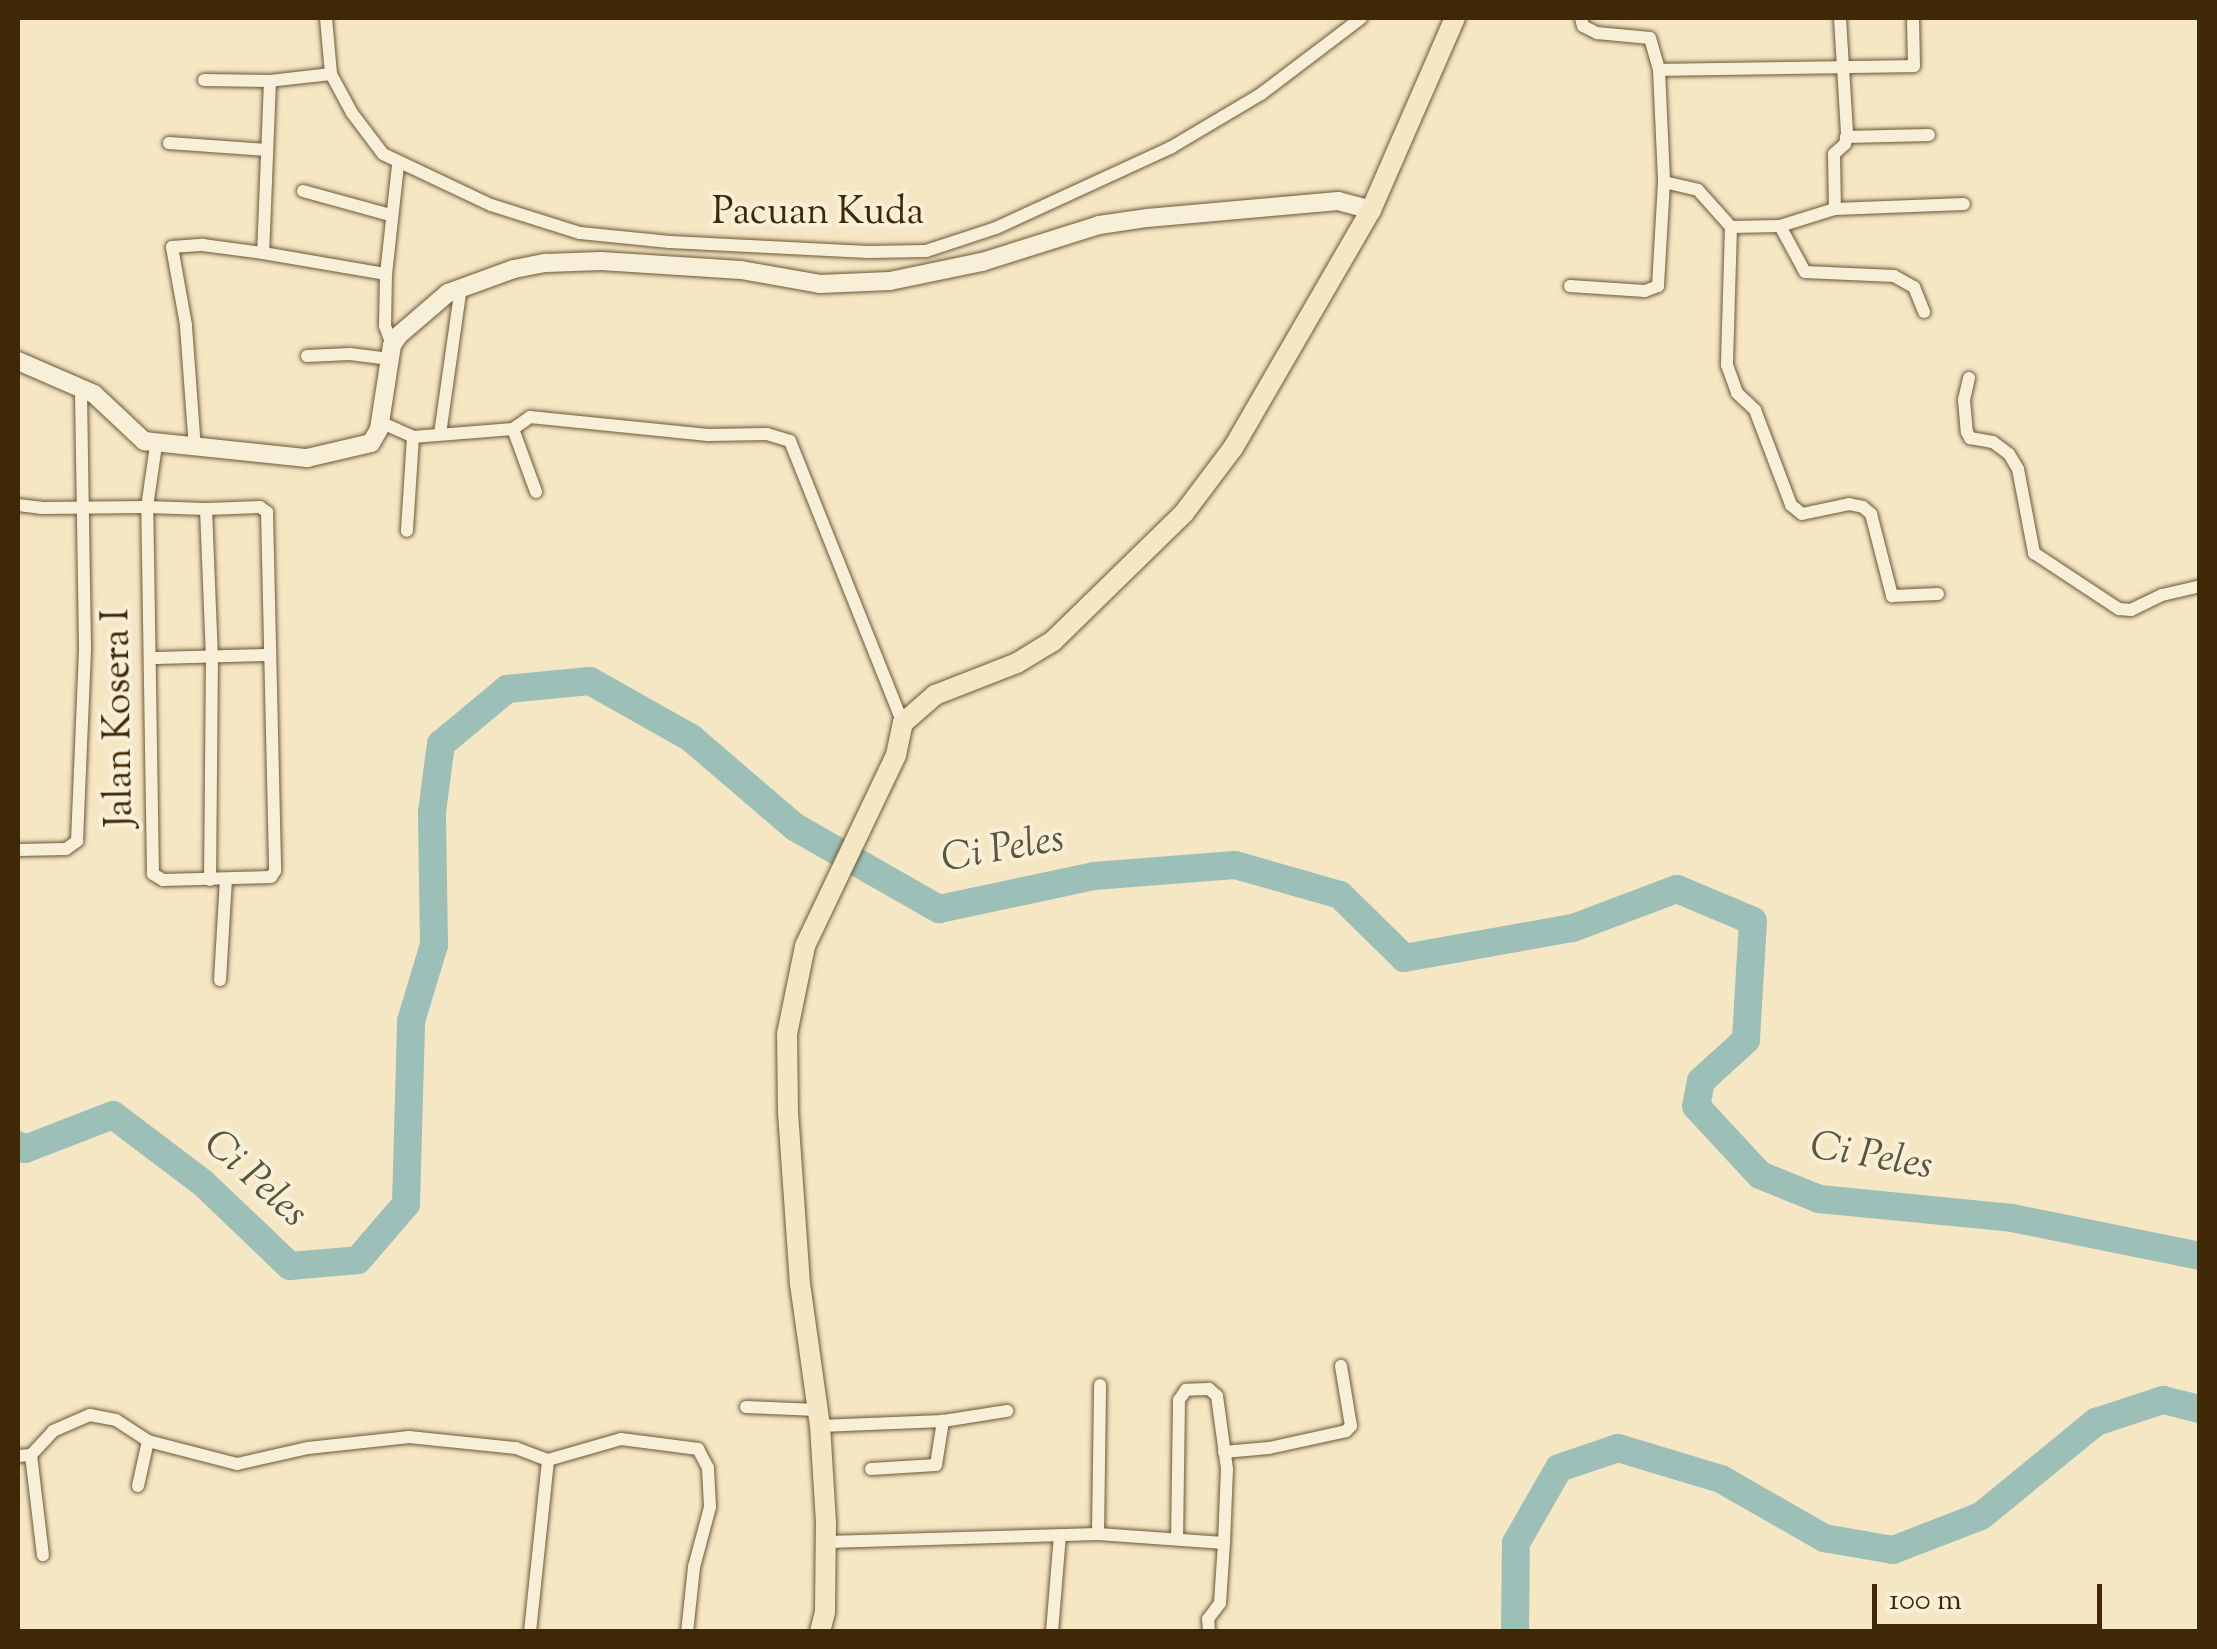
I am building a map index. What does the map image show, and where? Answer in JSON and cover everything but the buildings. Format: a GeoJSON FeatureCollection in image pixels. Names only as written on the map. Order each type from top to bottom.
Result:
{"type":"FeatureCollection","features":[{"type":"Feature","properties":{"kind":"main road"},"geometry":{"type":"LineString","coordinates":[[820,1632],[826,1542],[819,1418],[800,1284],[788,1114],[788,1034],[804,946],[896,755],[903,722],[934,695],[1017,664],[1053,641],[1184,514],[1233,448],[1371,210],[1455,18]]}},
{"type":"Feature","properties":{"kind":"street","name":"Pacuan Kuda"},"geometry":{"type":"LineString","coordinates":[[326,18],[331,74],[369,138],[398,165],[490,205],[580,233],[742,246],[926,250],[996,228],[1204,131],[1261,94],[1360,18]]}},
{"type":"Feature","properties":{"kind":"street"},"geometry":{"type":"LineString","coordinates":[[1570,286],[1645,291],[1658,286],[1664,182],[1658,70],[1650,38],[1597,33],[1584,26],[1581,18]]}},
{"type":"Feature","properties":{"kind":"street"},"geometry":{"type":"LineString","coordinates":[[1835,209],[1834,154],[1846,137],[1840,18]]}},
{"type":"Feature","properties":{"kind":"street"},"geometry":{"type":"LineString","coordinates":[[1658,70],[1914,66],[1913,18]]}},
{"type":"Feature","properties":{"kind":"street"},"geometry":{"type":"LineString","coordinates":[[204,80],[270,81],[331,74]]}},
{"type":"Feature","properties":{"kind":"street"},"geometry":{"type":"LineString","coordinates":[[262,252],[270,81]]}},
{"type":"Feature","properties":{"kind":"street"},"geometry":{"type":"LineString","coordinates":[[1846,137],[1929,135]]}},
{"type":"Feature","properties":{"kind":"street"},"geometry":{"type":"LineString","coordinates":[[169,143],[267,150]]}},
{"type":"Feature","properties":{"kind":"street"},"geometry":{"type":"LineString","coordinates":[[18,362],[94,394],[132,433],[156,445],[307,458],[371,443],[380,422],[391,352],[385,326],[386,274],[398,165]]}},
{"type":"Feature","properties":{"kind":"street"},"geometry":{"type":"LineString","coordinates":[[1664,182],[1698,190],[1731,227],[1727,365],[1737,393],[1755,410],[1791,505],[1802,514],[1850,504],[1864,506],[1871,514],[1892,596],[1938,594]]}},
{"type":"Feature","properties":{"kind":"street"},"geometry":{"type":"LineString","coordinates":[[303,190],[390,215]]}},
{"type":"Feature","properties":{"kind":"street"},"geometry":{"type":"LineString","coordinates":[[307,356],[391,352],[426,307],[461,286],[546,263],[601,261],[741,270],[820,284],[890,281],[982,262],[1080,230],[1147,218],[1338,201],[1371,210]]}},
{"type":"Feature","properties":{"kind":"street"},"geometry":{"type":"LineString","coordinates":[[1731,227],[1780,226],[1835,209],[1964,204]]}},
{"type":"Feature","properties":{"kind":"street"},"geometry":{"type":"LineString","coordinates":[[1780,226],[1805,272],[1894,276],[1914,287],[1924,312]]}},
{"type":"Feature","properties":{"kind":"street"},"geometry":{"type":"LineString","coordinates":[[196,449],[182,288],[171,250],[175,244],[262,252],[386,274]]}},
{"type":"Feature","properties":{"kind":"street"},"geometry":{"type":"LineString","coordinates":[[440,434],[461,286]]}},
{"type":"Feature","properties":{"kind":"street"},"geometry":{"type":"LineString","coordinates":[[1970,378],[1964,400],[1967,432],[1970,438],[1988,440],[2010,454],[2018,469],[2034,553],[2119,609],[2130,610],[2200,586]]}},
{"type":"Feature","properties":{"kind":"street"},"geometry":{"type":"LineString","coordinates":[[18,850],[66,849],[76,841],[85,646],[81,388]]}},
{"type":"Feature","properties":{"kind":"street"},"geometry":{"type":"LineString","coordinates":[[380,422],[413,437],[513,428],[530,417],[708,435],[767,434],[790,441],[903,722]]}},
{"type":"Feature","properties":{"kind":"street"},"geometry":{"type":"LineString","coordinates":[[513,428],[536,492]]}},
{"type":"Feature","properties":{"kind":"street"},"geometry":{"type":"LineString","coordinates":[[407,531],[413,437]]}},
{"type":"Feature","properties":{"kind":"street","name":"Jalan Kosera I"},"geometry":{"type":"LineString","coordinates":[[156,445],[147,507],[153,658],[153,874],[163,880],[268,878],[275,871],[268,654]]}},
{"type":"Feature","properties":{"kind":"street"},"geometry":{"type":"LineString","coordinates":[[18,506],[260,507],[267,512],[268,654],[153,658]]}},
{"type":"Feature","properties":{"kind":"street"},"geometry":{"type":"LineString","coordinates":[[206,509],[212,656],[210,880]]}},
{"type":"Feature","properties":{"kind":"street"},"geometry":{"type":"LineString","coordinates":[[220,980],[226,879]]}},
{"type":"Feature","properties":{"kind":"street"},"geometry":{"type":"LineString","coordinates":[[1224,1452],[1269,1448],[1346,1431],[1351,1426],[1341,1366]]}},
{"type":"Feature","properties":{"kind":"street"},"geometry":{"type":"LineString","coordinates":[[1098,1534],[1100,1385]]}},
{"type":"Feature","properties":{"kind":"street"},"geometry":{"type":"LineString","coordinates":[[1177,1538],[1178,1411],[1182,1392],[1209,1389],[1216,1393],[1224,1452],[1224,1544],[1220,1603],[1208,1619],[1208,1632]]}},
{"type":"Feature","properties":{"kind":"street"},"geometry":{"type":"LineString","coordinates":[[746,1407],[819,1418],[943,1420],[1006,1411]]}},
{"type":"Feature","properties":{"kind":"street"},"geometry":{"type":"LineString","coordinates":[[43,1555],[24,1456],[53,1431],[90,1415],[116,1420],[148,1441],[237,1464],[308,1448],[436,1437],[516,1448],[548,1460],[598,1442],[620,1439],[698,1449],[706,1456],[710,1506],[694,1566],[687,1632]]}},
{"type":"Feature","properties":{"kind":"street"},"geometry":{"type":"LineString","coordinates":[[871,1469],[936,1466],[943,1420]]}},
{"type":"Feature","properties":{"kind":"street"},"geometry":{"type":"LineString","coordinates":[[138,1486],[148,1441]]}},
{"type":"Feature","properties":{"kind":"street"},"geometry":{"type":"LineString","coordinates":[[530,1632],[548,1460]]}},
{"type":"Feature","properties":{"kind":"street"},"geometry":{"type":"LineString","coordinates":[[1052,1632],[1060,1534]]}},
{"type":"Feature","properties":{"kind":"street"},"geometry":{"type":"LineString","coordinates":[[826,1542],[1098,1534],[1224,1544]]}},
{"type":"Feature","properties":{"kind":"waterway","name":"Ci Peles"},"geometry":{"type":"LineString","coordinates":[[18,1145],[25,1149],[113,1115],[203,1183],[290,1266],[358,1260],[406,1204],[411,1021],[434,945],[432,812],[441,744],[507,689],[590,681],[691,738],[795,827],[939,909],[1094,876],[1235,865],[1340,895],[1404,958],[1573,928],[1677,889],[1753,921],[1746,1040],[1701,1081],[1696,1106],[1760,1175],[1819,1199],[2012,1218],[2200,1256]]}},
{"type":"Feature","properties":{"kind":"waterway","name":"Ci Peles"},"geometry":{"type":"LineString","coordinates":[[1515,1632],[1516,1543],[1559,1468],[1618,1448],[1721,1479],[1824,1538],[1893,1550],[1981,1516],[2096,1422],[2163,1400],[2200,1409]]}}]}
